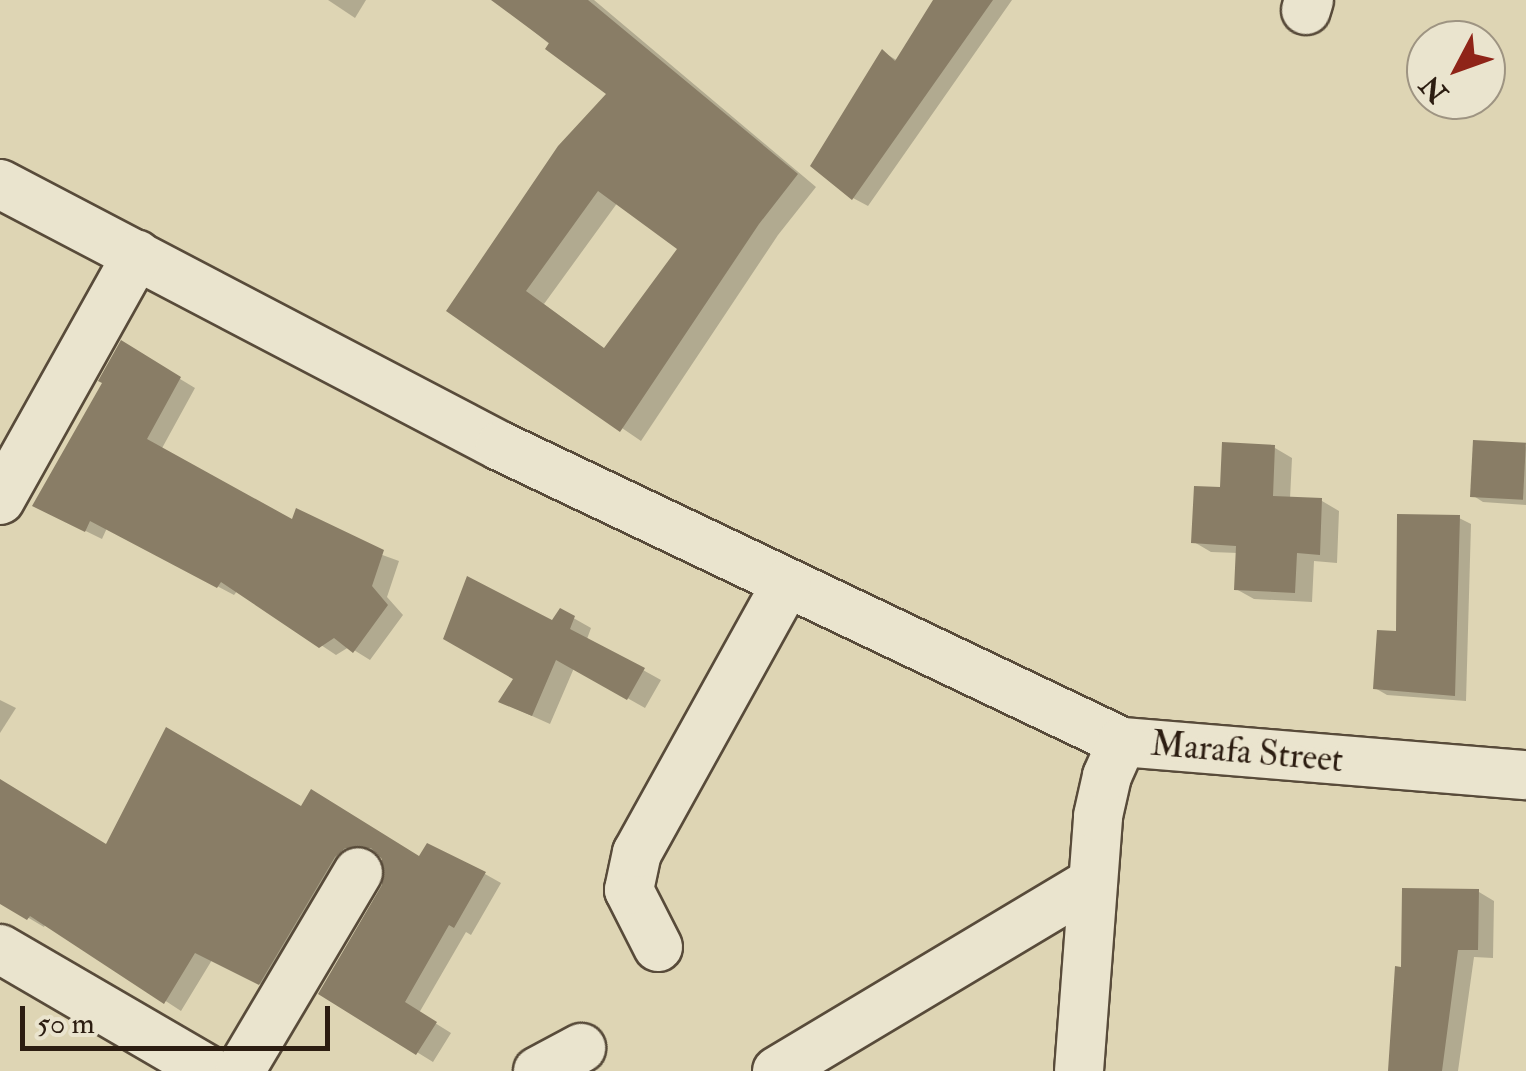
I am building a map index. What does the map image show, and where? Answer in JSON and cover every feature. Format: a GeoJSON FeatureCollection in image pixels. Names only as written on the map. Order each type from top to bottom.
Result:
{"type":"FeatureCollection","features":[{"type":"Feature","properties":{"kind":"street"},"geometry":{"type":"LineString","coordinates":[[0,184],[500,446],[1122,742]]}},
{"type":"Feature","properties":{"kind":"street"},"geometry":{"type":"LineString","coordinates":[[0,500],[137,254]]}},
{"type":"Feature","properties":{"kind":"street"},"geometry":{"type":"LineString","coordinates":[[658,947],[629,890],[637,853],[786,584]]}},
{"type":"Feature","properties":{"kind":"street","name":"Marafa Street"},"geometry":{"type":"LineString","coordinates":[[1079,1071],[1092,882],[1106,776],[1122,742],[1526,774]]}},
{"type":"Feature","properties":{"kind":"street"},"geometry":{"type":"LineString","coordinates":[[240,1071],[358,872]]}},
{"type":"Feature","properties":{"kind":"street"},"geometry":{"type":"LineString","coordinates":[[778,1071],[1092,882]]}},
{"type":"Feature","properties":{"kind":"street"},"geometry":{"type":"LineString","coordinates":[[0,948],[210,1071]]}},
{"type":"Feature","properties":{"kind":"street"},"geometry":{"type":"LineString","coordinates":[[538,1071],[581,1048]]}},
{"type":"Feature","properties":{"kind":"building"},"geometry":{"type":"Polygon","coordinates":[[[491,0],[588,0],[798,174],[759,224],[620,432],[446,311],[558,146],[606,94],[545,49],[549,43],[491,0]],[[598,191],[526,291],[604,348],[677,249],[598,191]]]}},
{"type":"Feature","properties":{"kind":"building"},"geometry":{"type":"Polygon","coordinates":[[[933,0],[993,0],[852,200],[810,166],[882,49],[895,61],[933,0]]]}},
{"type":"Feature","properties":{"kind":"building"},"geometry":{"type":"Polygon","coordinates":[[[121,340],[181,377],[147,439],[292,519],[296,508],[384,550],[372,586],[388,605],[353,653],[334,638],[319,648],[221,582],[217,588],[90,521],[85,532],[32,506],[102,383],[98,381],[121,340]]]}},
{"type":"Feature","properties":{"kind":"building"},"geometry":{"type":"Polygon","coordinates":[[[1473,440],[1526,443],[1523,500],[1470,497],[1473,440]]]}},
{"type":"Feature","properties":{"kind":"building"},"geometry":{"type":"Polygon","coordinates":[[[1222,442],[1275,445],[1273,496],[1322,498],[1320,555],[1297,553],[1295,593],[1234,590],[1236,546],[1191,543],[1194,486],[1220,487],[1222,442]]]}},
{"type":"Feature","properties":{"kind":"building"},"geometry":{"type":"Polygon","coordinates":[[[1397,514],[1460,515],[1455,696],[1373,689],[1377,630],[1396,631],[1397,514]]]}},
{"type":"Feature","properties":{"kind":"building"},"geometry":{"type":"Polygon","coordinates":[[[467,576],[552,620],[560,608],[575,616],[570,629],[645,668],[627,700],[556,660],[532,716],[498,702],[513,679],[443,639],[467,576]]]}},
{"type":"Feature","properties":{"kind":"building"},"geometry":{"type":"Polygon","coordinates":[[[166,727],[301,806],[311,789],[419,856],[427,843],[486,872],[454,928],[449,925],[405,1002],[437,1022],[416,1055],[318,994],[382,885],[382,859],[371,848],[345,848],[335,857],[259,985],[195,953],[164,1004],[30,916],[27,920],[0,904],[0,779],[106,844],[166,727]]]}},
{"type":"Feature","properties":{"kind":"building"},"geometry":{"type":"Polygon","coordinates":[[[1402,888],[1479,889],[1478,950],[1458,950],[1442,1071],[1388,1071],[1395,966],[1401,967],[1402,888]]]}}]}
